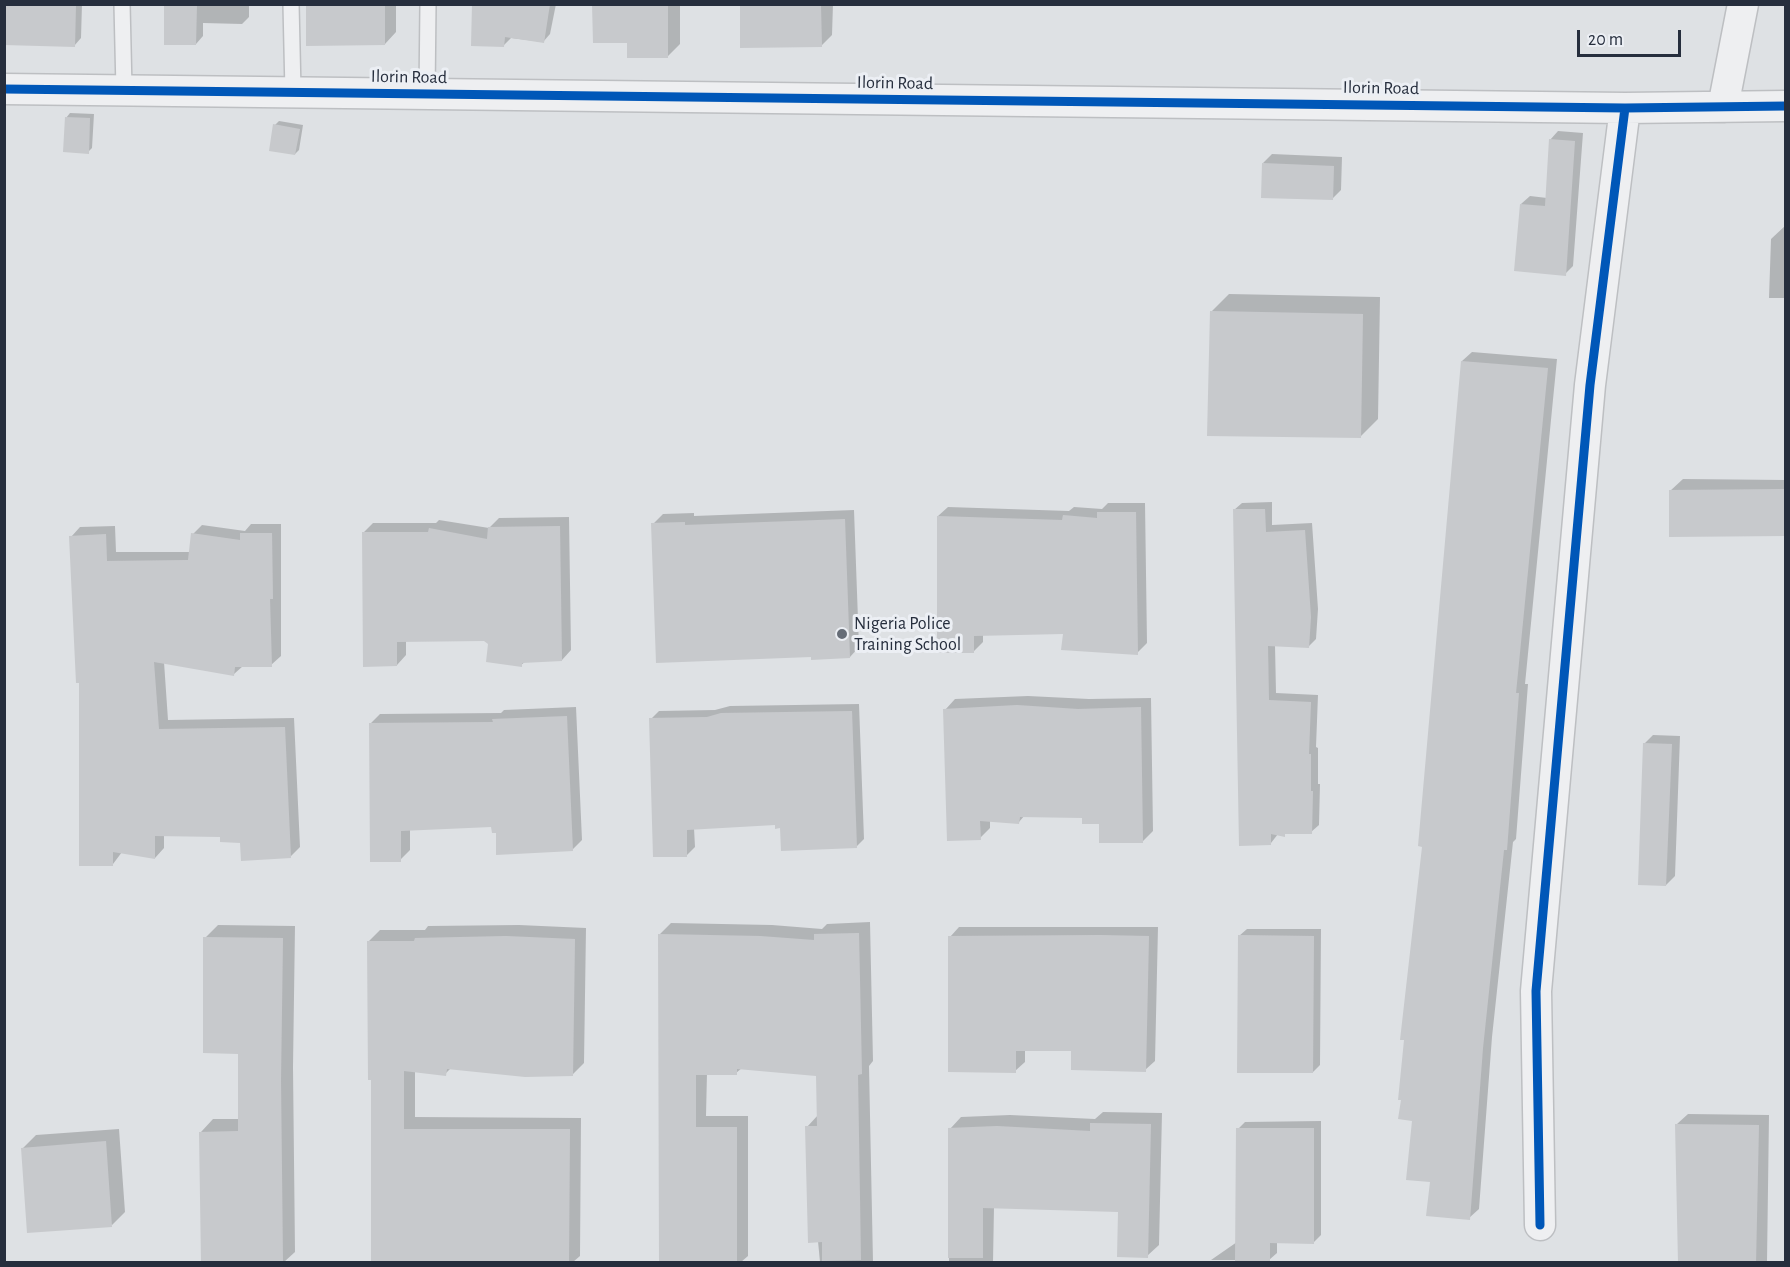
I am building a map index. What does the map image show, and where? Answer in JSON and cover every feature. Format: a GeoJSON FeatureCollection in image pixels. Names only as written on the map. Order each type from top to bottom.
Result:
{"type":"FeatureCollection","features":[{"type":"Feature","properties":{"kind":"street"},"geometry":{"type":"LineString","coordinates":[[1723,107],[1743,4]]}},
{"type":"Feature","properties":{"kind":"street","name":"Ilorin Road"},"geometry":{"type":"LineString","coordinates":[[4,89],[1625,108],[1785,106]]}},
{"type":"Feature","properties":{"kind":"street"},"geometry":{"type":"LineString","coordinates":[[1540,1225],[1536,991],[1590,385],[1625,108]]}},
{"type":"Feature","properties":{"kind":"lane"},"geometry":{"type":"LineString","coordinates":[[122,4],[124,90]]}},
{"type":"Feature","properties":{"kind":"lane"},"geometry":{"type":"LineString","coordinates":[[291,4],[293,92]]}},
{"type":"Feature","properties":{"kind":"lane"},"geometry":{"type":"LineString","coordinates":[[427,94],[428,4]]}},
{"type":"Feature","properties":{"kind":"building"},"geometry":{"type":"Polygon","coordinates":[[[4,4],[76,4],[75,47],[4,45],[4,4]]]}},
{"type":"Feature","properties":{"kind":"building"},"geometry":{"type":"Polygon","coordinates":[[[164,4],[197,4],[196,45],[164,45],[164,4]]]}},
{"type":"Feature","properties":{"kind":"building"},"geometry":{"type":"Polygon","coordinates":[[[306,4],[385,4],[385,45],[306,46],[306,4]]]}},
{"type":"Feature","properties":{"kind":"building"},"geometry":{"type":"Polygon","coordinates":[[[472,4],[550,4],[544,43],[505,37],[504,47],[471,46],[472,4]]]}},
{"type":"Feature","properties":{"kind":"building"},"geometry":{"type":"Polygon","coordinates":[[[592,4],[668,4],[668,58],[627,58],[627,43],[593,43],[592,4]]]}},
{"type":"Feature","properties":{"kind":"building"},"geometry":{"type":"Polygon","coordinates":[[[740,4],[821,6],[822,47],[740,48],[740,4]]]}},
{"type":"Feature","properties":{"kind":"building"},"geometry":{"type":"Polygon","coordinates":[[[65,117],[90,118],[89,154],[63,152],[65,117]]]}},
{"type":"Feature","properties":{"kind":"building"},"geometry":{"type":"Polygon","coordinates":[[[273,124],[300,129],[295,155],[269,151],[273,124]]]}},
{"type":"Feature","properties":{"kind":"building"},"geometry":{"type":"Polygon","coordinates":[[[1549,139],[1575,141],[1566,276],[1514,271],[1520,204],[1545,206],[1549,139]]]}},
{"type":"Feature","properties":{"kind":"building"},"geometry":{"type":"Polygon","coordinates":[[[1262,163],[1334,166],[1333,200],[1261,198],[1262,163]]]}},
{"type":"Feature","properties":{"kind":"building"},"geometry":{"type":"Polygon","coordinates":[[[1210,311],[1363,314],[1361,438],[1207,436],[1210,311]]]}},
{"type":"Feature","properties":{"kind":"building"},"geometry":{"type":"Polygon","coordinates":[[[1461,361],[1548,368],[1516,693],[1519,693],[1507,850],[1504,850],[1483,1048],[1470,1220],[1426,1216],[1430,1182],[1406,1180],[1412,1121],[1398,1119],[1404,1040],[1400,1040],[1422,847],[1418,846],[1461,361]]]}},
{"type":"Feature","properties":{"kind":"building"},"geometry":{"type":"Polygon","coordinates":[[[1785,489],[1785,536],[1669,537],[1669,490],[1785,489]]]}},
{"type":"Feature","properties":{"kind":"building"},"geometry":{"type":"Polygon","coordinates":[[[1233,509],[1265,509],[1266,532],[1305,530],[1311,617],[1309,648],[1268,646],[1269,700],[1311,702],[1309,754],[1311,754],[1311,791],[1313,791],[1312,834],[1285,834],[1285,837],[1271,834],[1271,845],[1239,846],[1233,509]]]}},
{"type":"Feature","properties":{"kind":"building"},"geometry":{"type":"Polygon","coordinates":[[[1097,512],[1136,512],[1138,655],[1061,650],[1063,634],[974,636],[974,653],[937,653],[937,516],[1062,520],[1063,515],[1097,518],[1097,512]]]}},
{"type":"Feature","properties":{"kind":"building"},"geometry":{"type":"Polygon","coordinates":[[[845,519],[850,658],[811,660],[811,657],[656,663],[651,523],[685,522],[685,525],[845,519]]]}},
{"type":"Feature","properties":{"kind":"building"},"geometry":{"type":"Polygon","coordinates":[[[560,526],[562,661],[522,663],[522,667],[486,662],[488,644],[484,641],[397,642],[397,666],[363,667],[362,532],[428,532],[429,528],[487,539],[488,527],[560,526]]]}},
{"type":"Feature","properties":{"kind":"building"},"geometry":{"type":"Polygon","coordinates":[[[191,533],[240,540],[240,533],[272,533],[273,599],[270,599],[272,667],[235,667],[234,676],[154,662],[159,729],[285,727],[291,858],[241,861],[240,843],[220,842],[220,837],[155,836],[155,859],[113,852],[113,866],[79,866],[79,683],[76,683],[69,536],[106,534],[107,561],[188,560],[191,533]]]}},
{"type":"Feature","properties":{"kind":"building"},"geometry":{"type":"Polygon","coordinates":[[[1017,705],[1078,709],[1141,707],[1143,843],[1099,843],[1099,824],[1082,824],[1082,818],[1020,817],[1019,824],[980,821],[981,840],[947,841],[943,709],[1017,705]]]}},
{"type":"Feature","properties":{"kind":"building"},"geometry":{"type":"Polygon","coordinates":[[[852,711],[857,848],[781,851],[780,828],[775,829],[775,825],[687,830],[687,857],[653,857],[649,718],[707,717],[721,713],[852,711]]]}},
{"type":"Feature","properties":{"kind":"building"},"geometry":{"type":"Polygon","coordinates":[[[567,716],[573,851],[496,855],[496,833],[492,833],[491,827],[401,831],[401,862],[370,862],[369,723],[493,722],[492,719],[567,716]]]}},
{"type":"Feature","properties":{"kind":"building"},"geometry":{"type":"Polygon","coordinates":[[[1643,743],[1672,744],[1666,886],[1638,885],[1643,743]]]}},
{"type":"Feature","properties":{"kind":"building"},"geometry":{"type":"Polygon","coordinates":[[[859,933],[862,1074],[858,1075],[861,1260],[822,1261],[822,1242],[808,1243],[805,1126],[817,1126],[816,1076],[737,1069],[737,1075],[696,1075],[696,1127],[737,1127],[737,1263],[659,1263],[658,934],[760,936],[814,940],[814,934],[859,933]]]}},
{"type":"Feature","properties":{"kind":"building"},"geometry":{"type":"Polygon","coordinates":[[[1238,935],[1314,936],[1313,1073],[1237,1073],[1238,935]]]}},
{"type":"Feature","properties":{"kind":"building"},"geometry":{"type":"Polygon","coordinates":[[[506,936],[575,939],[573,1076],[525,1077],[447,1069],[446,1076],[404,1071],[404,1129],[570,1129],[569,1263],[371,1263],[371,1080],[368,1080],[367,941],[506,936]]]}},
{"type":"Feature","properties":{"kind":"building"},"geometry":{"type":"Polygon","coordinates":[[[948,936],[1149,936],[1146,1072],[1071,1070],[1071,1051],[1016,1051],[1016,1073],[948,1072],[948,936]]]}},
{"type":"Feature","properties":{"kind":"building"},"geometry":{"type":"Polygon","coordinates":[[[203,937],[283,938],[281,1080],[283,1263],[201,1263],[199,1132],[238,1131],[238,1054],[203,1053],[203,937]]]}},
{"type":"Feature","properties":{"kind":"building"},"geometry":{"type":"Polygon","coordinates":[[[1090,1123],[1151,1124],[1148,1258],[1117,1257],[1118,1212],[983,1208],[983,1258],[948,1258],[948,1128],[997,1126],[1090,1131],[1090,1123]]]}},
{"type":"Feature","properties":{"kind":"building"},"geometry":{"type":"Polygon","coordinates":[[[1675,1124],[1759,1125],[1756,1263],[1678,1263],[1675,1124]]]}},
{"type":"Feature","properties":{"kind":"building"},"geometry":{"type":"Polygon","coordinates":[[[1236,1128],[1314,1128],[1314,1244],[1270,1243],[1270,1261],[1235,1262],[1236,1128]]]}},
{"type":"Feature","properties":{"kind":"building"},"geometry":{"type":"Polygon","coordinates":[[[106,1141],[112,1227],[27,1233],[21,1148],[106,1141]]]}},
{"type":"Feature","properties":{"kind":"cycle path"},"geometry":{"type":"LineString","coordinates":[[4,89],[1625,108],[1786,106]]}},
{"type":"Feature","properties":{"kind":"cycle path"},"geometry":{"type":"LineString","coordinates":[[1540,1225],[1536,991],[1590,385],[1625,108]]}},
{"type":"Feature","properties":{"kind":"place","name":"Nigeria Police Training School"},"geometry":{"type":"Point","coordinates":[842,634]}}]}
